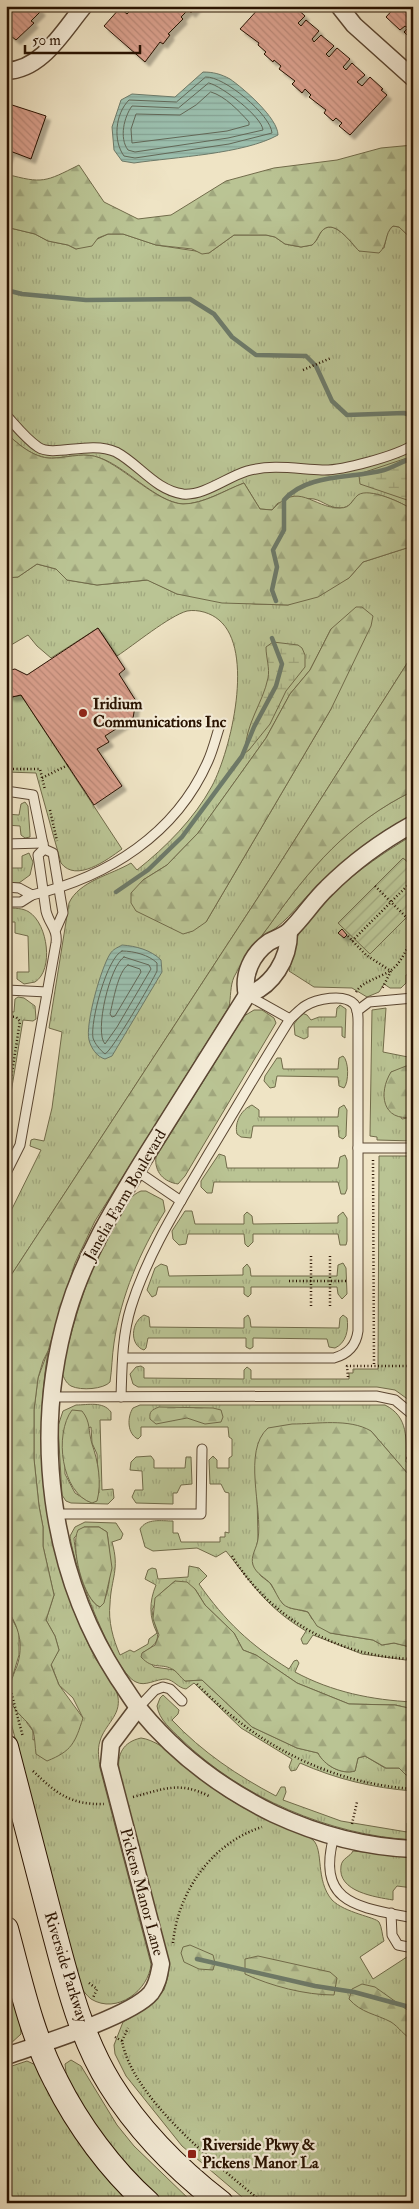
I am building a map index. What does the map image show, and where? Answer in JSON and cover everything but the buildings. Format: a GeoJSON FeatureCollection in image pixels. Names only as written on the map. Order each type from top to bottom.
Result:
{"type":"FeatureCollection","features":[{"type":"Feature","properties":{"kind":"main road","name":"Riverside Parkway"},"geometry":{"type":"LineString","coordinates":[[6,1747],[71,1994],[84,2028],[110,2084],[160,2150],[192,2181],[221,2203]]}},
{"type":"Feature","properties":{"kind":"main road"},"geometry":{"type":"LineString","coordinates":[[6,1929],[25,2001],[55,2081],[82,2125],[110,2162],[148,2203]]}},
{"type":"Feature","properties":{"kind":"street"},"geometry":{"type":"LineString","coordinates":[[6,71],[16,71],[31,66],[84,6]]}},
{"type":"Feature","properties":{"kind":"street"},"geometry":{"type":"LineString","coordinates":[[339,6],[354,25],[413,78]]}},
{"type":"Feature","properties":{"kind":"street"},"geometry":{"type":"LineString","coordinates":[[247,995],[244,984],[246,972],[256,956],[268,943],[288,932],[326,888],[349,868],[413,824]]}},
{"type":"Feature","properties":{"kind":"street","name":"Janelia Farm Boulevard"},"geometry":{"type":"LineString","coordinates":[[288,932],[286,956],[264,987],[247,995],[93,1245],[74,1290],[61,1334],[51,1397],[49,1447],[55,1514],[63,1554],[88,1623],[108,1662],[138,1708],[179,1750],[232,1791],[294,1823],[334,1836],[361,1842],[413,1849]]}},
{"type":"Feature","properties":{"kind":"street","name":"Pickens Manor Lane"},"geometry":{"type":"LineString","coordinates":[[6,2056],[84,2028],[140,2003],[156,1984],[160,1964],[108,1765],[111,1744],[138,1708]]}},
{"type":"Feature","properties":{"kind":"lane"},"geometry":{"type":"LineString","coordinates":[[6,415],[40,449],[51,452],[86,446],[101,447],[116,452],[167,489],[184,494],[199,492],[247,471],[285,467],[335,469],[386,456],[413,445]]}},
{"type":"Feature","properties":{"kind":"lane"},"geometry":{"type":"LineString","coordinates":[[6,902],[21,902],[32,895],[110,868],[150,840],[167,824],[197,783],[209,760],[220,725]]}},
{"type":"Feature","properties":{"kind":"lane"},"geometry":{"type":"LineString","coordinates":[[6,791],[33,794],[44,846],[38,855],[48,919],[56,929]]}},
{"type":"Feature","properties":{"kind":"lane"},"geometry":{"type":"LineString","coordinates":[[6,844],[44,846],[53,853],[63,916],[56,929],[56,943],[20,1145],[6,1173]]}},
{"type":"Feature","properties":{"kind":"lane"},"geometry":{"type":"LineString","coordinates":[[6,887],[19,888],[32,895]]}},
{"type":"Feature","properties":{"kind":"lane"},"geometry":{"type":"LineString","coordinates":[[8,990],[47,992]]}},
{"type":"Feature","properties":{"kind":"lane"},"geometry":{"type":"LineString","coordinates":[[247,995],[290,1019]]}},
{"type":"Feature","properties":{"kind":"lane"},"geometry":{"type":"LineString","coordinates":[[356,1007],[370,1002],[413,998]]}},
{"type":"Feature","properties":{"kind":"lane"},"geometry":{"type":"LineString","coordinates":[[121,1397],[123,1358],[129,1315],[154,1247],[290,1019],[304,1006],[320,999],[345,999],[356,1007]]}},
{"type":"Feature","properties":{"kind":"lane"},"geometry":{"type":"LineString","coordinates":[[123,1358],[334,1358],[349,1350],[357,1339],[358,1148],[356,1007]]}},
{"type":"Feature","properties":{"kind":"lane"},"geometry":{"type":"LineString","coordinates":[[358,1148],[413,1148]]}},
{"type":"Feature","properties":{"kind":"lane"},"geometry":{"type":"LineString","coordinates":[[137,1171],[181,1201]]}},
{"type":"Feature","properties":{"kind":"lane"},"geometry":{"type":"LineString","coordinates":[[51,1397],[376,1396],[395,1400],[413,1415]]}},
{"type":"Feature","properties":{"kind":"lane"},"geometry":{"type":"LineString","coordinates":[[55,1514],[201,1514],[202,1449]]}},
{"type":"Feature","properties":{"kind":"lane"},"geometry":{"type":"LineString","coordinates":[[138,1708],[155,1690],[163,1687],[170,1689],[182,1701]]}},
{"type":"Feature","properties":{"kind":"lane"},"geometry":{"type":"LineString","coordinates":[[334,1836],[328,1858],[328,1868],[338,1891],[348,1900],[367,1908],[413,1918]]}},
{"type":"Feature","properties":{"kind":"lane"},"geometry":{"type":"LineString","coordinates":[[391,1913],[392,1935],[398,1945],[413,1948]]}},
{"type":"Feature","properties":{"kind":"path"},"geometry":{"type":"LineString","coordinates":[[302,370],[331,358]]}},
{"type":"Feature","properties":{"kind":"path"},"geometry":{"type":"LineString","coordinates":[[42,778],[68,765]]}},
{"type":"Feature","properties":{"kind":"path"},"geometry":{"type":"LineString","coordinates":[[352,941],[413,880]]}},
{"type":"Feature","properties":{"kind":"path"},"geometry":{"type":"LineString","coordinates":[[375,886],[413,924]]}},
{"type":"Feature","properties":{"kind":"path"},"geometry":{"type":"LineString","coordinates":[[348,936],[366,955],[391,970]]}},
{"type":"Feature","properties":{"kind":"path"},"geometry":{"type":"LineString","coordinates":[[356,1007],[357,990],[398,964],[413,938]]}},
{"type":"Feature","properties":{"kind":"path"},"geometry":{"type":"LineString","coordinates":[[6,1016],[16,1017],[20,1021],[6,1111]]}},
{"type":"Feature","properties":{"kind":"path"},"geometry":{"type":"LineString","coordinates":[[373,1148],[374,1366]]}},
{"type":"Feature","properties":{"kind":"path"},"geometry":{"type":"LineString","coordinates":[[311,1256],[311,1308]]}},
{"type":"Feature","properties":{"kind":"path"},"geometry":{"type":"LineString","coordinates":[[330,1256],[330,1308]]}},
{"type":"Feature","properties":{"kind":"path"},"geometry":{"type":"LineString","coordinates":[[289,1281],[374,1281]]}},
{"type":"Feature","properties":{"kind":"path"},"geometry":{"type":"LineString","coordinates":[[348,1377],[347,1366],[413,1366]]}},
{"type":"Feature","properties":{"kind":"path"},"geometry":{"type":"LineString","coordinates":[[406,1458],[413,1458]]}},
{"type":"Feature","properties":{"kind":"path"},"geometry":{"type":"LineString","coordinates":[[232,1556],[266,1599],[311,1632],[326,1640],[362,1652],[413,1658]]}},
{"type":"Feature","properties":{"kind":"path"},"geometry":{"type":"LineString","coordinates":[[197,1684],[232,1718],[266,1742],[292,1756],[319,1768],[357,1780],[413,1789]]}},
{"type":"Feature","properties":{"kind":"path"},"geometry":{"type":"LineString","coordinates":[[31,1770],[61,1796],[87,1805],[118,1801],[173,1786],[195,1789],[212,1797]]}},
{"type":"Feature","properties":{"kind":"path"},"geometry":{"type":"LineString","coordinates":[[256,1823],[268,1829]]}},
{"type":"Feature","properties":{"kind":"path"},"geometry":{"type":"LineString","coordinates":[[172,1950],[174,1933],[187,1891],[195,1878],[230,1842],[262,1827]]}},
{"type":"Feature","properties":{"kind":"path"},"geometry":{"type":"LineString","coordinates":[[122,2041],[132,2022]]}},
{"type":"Feature","properties":{"kind":"path"},"geometry":{"type":"LineString","coordinates":[[115,2037],[122,2041],[128,2060],[144,2087],[167,2116],[192,2142],[263,2203]]}},
{"type":"Feature","properties":{"kind":"green space"},"geometry":{"type":"Polygon","coordinates":[[[413,145],[413,240],[399,227],[393,226],[388,232],[384,247],[379,253],[359,251],[342,232],[331,227],[321,232],[312,245],[301,247],[285,244],[275,237],[266,235],[234,235],[209,253],[202,254],[192,249],[156,245],[123,234],[108,234],[98,238],[92,246],[76,249],[68,245],[48,241],[35,234],[6,227],[6,174],[28,179],[44,180],[79,165],[104,202],[138,219],[171,215],[226,181],[274,168],[337,160],[381,148],[413,145]]]}},
{"type":"Feature","properties":{"kind":"green space"},"geometry":{"type":"Polygon","coordinates":[[[393,226],[399,227],[413,240],[413,510],[394,500],[370,493],[358,496],[348,506],[343,508],[333,507],[317,500],[301,499],[278,503],[272,510],[260,509],[244,483],[198,502],[183,504],[172,502],[107,461],[86,455],[55,458],[41,457],[22,447],[6,433],[6,227],[35,234],[48,241],[68,245],[76,249],[108,234],[123,234],[156,245],[209,253],[234,235],[266,235],[275,237],[285,244],[301,247],[312,245],[321,232],[331,227],[347,237],[359,251],[384,248],[388,230],[393,226]]]}},
{"type":"Feature","properties":{"kind":"green space"},"geometry":{"type":"Polygon","coordinates":[[[6,433],[22,447],[41,457],[55,458],[84,455],[100,458],[120,469],[152,492],[173,502],[183,504],[199,502],[244,483],[260,509],[272,510],[290,497],[298,496],[330,507],[344,508],[358,495],[363,493],[378,494],[413,510],[413,546],[363,562],[349,578],[318,597],[288,605],[222,603],[177,594],[147,580],[97,585],[67,580],[56,569],[37,564],[18,577],[6,578],[6,433]]]}},
{"type":"Feature","properties":{"kind":"green space"},"geometry":{"type":"Polygon","coordinates":[[[413,456],[413,502],[360,484],[359,476],[362,473],[413,456]]]}},
{"type":"Feature","properties":{"kind":"green space"},"geometry":{"type":"Polygon","coordinates":[[[413,546],[413,654],[259,896],[6,1283],[6,1221],[41,1150],[30,1146],[31,1140],[44,1141],[52,1108],[62,1032],[49,1028],[69,903],[80,889],[96,879],[131,863],[137,870],[169,842],[197,810],[212,786],[226,749],[232,726],[238,676],[236,654],[230,634],[219,620],[212,615],[196,611],[187,611],[171,619],[117,656],[98,628],[51,658],[28,635],[6,648],[6,578],[18,577],[37,564],[56,569],[67,580],[97,585],[148,580],[177,594],[255,604],[288,605],[349,578],[363,562],[413,546]],[[331,629],[310,670],[290,694],[266,738],[198,833],[167,865],[143,880],[206,922],[331,709],[331,629]]]}},
{"type":"Feature","properties":{"kind":"green space"},"geometry":{"type":"Polygon","coordinates":[[[356,607],[362,607],[373,616],[371,626],[331,709],[206,922],[193,931],[183,934],[136,911],[131,903],[131,893],[143,880],[167,865],[198,833],[266,738],[290,694],[310,670],[331,629],[356,607]]]}},
{"type":"Feature","properties":{"kind":"green space"},"geometry":{"type":"Polygon","coordinates":[[[273,642],[298,645],[302,648],[305,655],[305,667],[286,691],[270,724],[245,753],[251,723],[268,678],[269,670],[266,647],[273,642]]]}},
{"type":"Feature","properties":{"kind":"green space"},"geometry":{"type":"Polygon","coordinates":[[[413,654],[413,791],[369,817],[332,849],[299,885],[250,951],[234,977],[229,1007],[95,1221],[75,1263],[38,1378],[34,1410],[34,1459],[43,1527],[43,1546],[54,1595],[46,1620],[55,1636],[59,1650],[51,1665],[59,1685],[83,1718],[75,1740],[67,1750],[47,1761],[36,1754],[33,1731],[15,1709],[10,1695],[11,1683],[19,1658],[20,1643],[17,1629],[6,1608],[6,1283],[259,896],[413,654]]]}},
{"type":"Feature","properties":{"kind":"green space"},"geometry":{"type":"Polygon","coordinates":[[[6,694],[12,697],[21,695],[122,849],[100,864],[83,870],[67,869],[61,863],[36,773],[6,772],[6,694]]]}},
{"type":"Feature","properties":{"kind":"green space"},"geometry":{"type":"Polygon","coordinates":[[[413,791],[413,815],[385,830],[359,849],[323,880],[282,923],[261,937],[293,893],[327,854],[366,819],[388,804],[413,791]]]}},
{"type":"Feature","properties":{"kind":"green space"},"geometry":{"type":"Polygon","coordinates":[[[25,802],[28,806],[30,837],[25,838],[21,835],[20,826],[6,825],[6,814],[19,815],[21,804],[25,802]]]}},
{"type":"Feature","properties":{"kind":"green space"},"geometry":{"type":"Polygon","coordinates":[[[413,835],[413,867],[403,858],[370,954],[413,911],[413,974],[406,975],[406,983],[401,988],[390,988],[384,984],[379,992],[367,997],[352,988],[314,987],[289,971],[297,937],[320,906],[349,879],[381,855],[413,835]]]}},
{"type":"Feature","properties":{"kind":"green space"},"geometry":{"type":"Polygon","coordinates":[[[29,853],[33,862],[30,875],[19,883],[6,883],[6,868],[22,868],[22,856],[29,853]]]}},
{"type":"Feature","properties":{"kind":"green space"},"geometry":{"type":"Polygon","coordinates":[[[403,858],[413,867],[413,911],[370,954],[338,923],[403,858]]]}},
{"type":"Feature","properties":{"kind":"green space"},"geometry":{"type":"Polygon","coordinates":[[[6,908],[18,908],[29,912],[41,926],[46,947],[45,968],[35,982],[24,984],[17,979],[17,972],[29,972],[28,936],[15,933],[15,922],[6,922],[6,908]]]}},
{"type":"Feature","properties":{"kind":"green space"},"geometry":{"type":"Polygon","coordinates":[[[18,997],[24,998],[35,1006],[36,1019],[33,1021],[23,1020],[6,1123],[6,1011],[14,1012],[15,999],[18,997]]]}},
{"type":"Feature","properties":{"kind":"green space"},"geometry":{"type":"Polygon","coordinates":[[[340,1005],[346,1009],[345,1038],[342,1036],[342,1027],[308,1027],[308,1037],[304,1039],[295,1035],[294,1024],[302,1013],[311,1020],[319,1017],[336,1017],[337,1008],[340,1005]]]}},
{"type":"Feature","properties":{"kind":"green space"},"geometry":{"type":"Polygon","coordinates":[[[386,1008],[383,1052],[413,1058],[413,1066],[391,1072],[385,1089],[402,1119],[413,1117],[413,1141],[377,1140],[377,1137],[370,1136],[372,1010],[386,1008]]]}},
{"type":"Feature","properties":{"kind":"green space"},"geometry":{"type":"Polygon","coordinates":[[[254,1010],[262,1010],[274,1018],[276,1023],[185,1176],[178,1184],[164,1179],[158,1172],[156,1157],[244,1016],[254,1010]]]}},
{"type":"Feature","properties":{"kind":"green space"},"geometry":{"type":"Polygon","coordinates":[[[343,1056],[348,1072],[344,1088],[339,1086],[338,1077],[277,1076],[275,1087],[270,1088],[264,1081],[265,1076],[277,1058],[281,1058],[283,1069],[338,1069],[339,1058],[343,1056]]]}},
{"type":"Feature","properties":{"kind":"green space"},"geometry":{"type":"Polygon","coordinates":[[[406,1066],[413,1066],[413,1117],[395,1115],[389,1110],[384,1097],[387,1080],[391,1072],[406,1066]]]}},
{"type":"Feature","properties":{"kind":"green space"},"geometry":{"type":"Polygon","coordinates":[[[252,1105],[259,1110],[259,1117],[338,1117],[339,1108],[344,1105],[347,1110],[346,1136],[343,1139],[339,1137],[338,1126],[253,1126],[251,1138],[241,1137],[237,1134],[236,1129],[238,1121],[245,1110],[252,1105]]]}},
{"type":"Feature","properties":{"kind":"green space"},"geometry":{"type":"Polygon","coordinates":[[[219,1154],[225,1156],[227,1168],[338,1168],[340,1157],[345,1155],[347,1160],[347,1189],[345,1194],[341,1194],[338,1182],[214,1182],[212,1193],[207,1193],[201,1187],[201,1181],[219,1154]]]}},
{"type":"Feature","properties":{"kind":"green space"},"geometry":{"type":"Polygon","coordinates":[[[379,1156],[413,1156],[413,1403],[395,1390],[377,1387],[138,1387],[133,1384],[130,1374],[136,1367],[141,1366],[144,1368],[144,1378],[244,1379],[244,1370],[247,1367],[251,1370],[251,1379],[349,1379],[349,1373],[353,1373],[353,1369],[378,1369],[379,1156]]]}},
{"type":"Feature","properties":{"kind":"green space"},"geometry":{"type":"Polygon","coordinates":[[[141,1191],[146,1191],[163,1200],[165,1211],[147,1242],[121,1308],[113,1348],[110,1382],[98,1388],[75,1388],[64,1379],[62,1373],[80,1303],[102,1245],[115,1220],[128,1201],[141,1191]]]}},
{"type":"Feature","properties":{"kind":"green space"},"geometry":{"type":"Polygon","coordinates":[[[185,1211],[192,1211],[195,1224],[244,1224],[244,1215],[247,1212],[252,1216],[253,1224],[338,1223],[338,1216],[343,1212],[347,1218],[347,1241],[346,1245],[340,1245],[338,1234],[253,1234],[253,1242],[248,1247],[245,1244],[244,1234],[188,1234],[186,1244],[179,1245],[173,1239],[172,1231],[185,1211]]]}},
{"type":"Feature","properties":{"kind":"green space"},"geometry":{"type":"Polygon","coordinates":[[[343,1263],[346,1268],[347,1294],[342,1299],[338,1294],[337,1287],[251,1287],[251,1294],[248,1297],[244,1294],[244,1287],[158,1287],[156,1295],[152,1297],[147,1290],[155,1268],[161,1264],[167,1266],[169,1276],[243,1275],[243,1268],[247,1264],[250,1268],[251,1276],[337,1276],[338,1265],[343,1263]]]}},
{"type":"Feature","properties":{"kind":"green space"},"geometry":{"type":"Polygon","coordinates":[[[144,1315],[149,1317],[150,1327],[244,1328],[244,1318],[248,1315],[251,1327],[339,1328],[340,1318],[343,1315],[347,1318],[348,1327],[342,1343],[335,1348],[329,1347],[327,1339],[253,1338],[253,1347],[250,1349],[246,1347],[246,1338],[148,1338],[144,1350],[139,1347],[134,1339],[134,1328],[144,1315]]]}},
{"type":"Feature","properties":{"kind":"green space"},"geometry":{"type":"Polygon","coordinates":[[[48,1351],[44,1385],[41,1452],[48,1518],[64,1584],[76,1616],[95,1658],[117,1692],[117,1710],[102,1735],[98,1751],[99,1761],[151,1964],[149,1974],[138,1991],[121,2002],[111,2004],[91,1999],[78,1984],[6,1703],[6,1608],[19,1632],[19,1655],[13,1675],[27,1723],[33,1731],[33,1740],[83,1718],[73,1698],[59,1685],[51,1664],[59,1650],[55,1636],[46,1620],[54,1595],[43,1546],[43,1527],[34,1459],[34,1410],[38,1378],[48,1351]]]}},
{"type":"Feature","properties":{"kind":"green space"},"geometry":{"type":"Polygon","coordinates":[[[95,1404],[104,1406],[111,1412],[111,1420],[100,1420],[102,1490],[113,1489],[114,1498],[108,1504],[71,1503],[66,1501],[62,1495],[58,1426],[63,1411],[76,1405],[95,1404]],[[91,1427],[64,1435],[65,1474],[75,1493],[88,1501],[99,1493],[97,1454],[92,1443],[91,1427]]]}},
{"type":"Feature","properties":{"kind":"green space"},"geometry":{"type":"Polygon","coordinates":[[[140,1405],[385,1405],[393,1410],[402,1422],[406,1437],[406,1462],[413,1462],[413,1476],[408,1474],[371,1431],[257,1495],[258,1539],[253,1564],[261,1576],[270,1583],[283,1604],[290,1608],[308,1612],[312,1619],[330,1633],[373,1640],[382,1645],[394,1643],[410,1647],[413,1645],[413,1661],[362,1654],[313,1635],[307,1644],[303,1644],[301,1639],[306,1631],[271,1605],[226,1551],[216,1557],[197,1548],[153,1551],[145,1547],[140,1529],[146,1523],[155,1521],[173,1521],[173,1533],[178,1533],[181,1542],[220,1542],[220,1537],[225,1537],[225,1532],[229,1533],[229,1493],[225,1492],[221,1484],[210,1484],[209,1460],[213,1456],[217,1460],[217,1468],[229,1468],[229,1458],[232,1456],[232,1439],[229,1437],[228,1427],[141,1427],[141,1436],[138,1439],[134,1437],[130,1429],[129,1420],[133,1408],[140,1405]]]}},
{"type":"Feature","properties":{"kind":"green space"},"geometry":{"type":"Polygon","coordinates":[[[159,1407],[213,1408],[221,1410],[223,1417],[221,1422],[205,1424],[187,1418],[156,1424],[150,1419],[150,1414],[159,1407]]]}},
{"type":"Feature","properties":{"kind":"green space"},"geometry":{"type":"Polygon","coordinates":[[[72,1410],[82,1411],[85,1415],[96,1458],[99,1472],[99,1487],[97,1501],[92,1503],[73,1488],[67,1476],[62,1447],[63,1433],[66,1420],[72,1410]]]}},
{"type":"Feature","properties":{"kind":"green space"},"geometry":{"type":"Polygon","coordinates":[[[343,1423],[362,1427],[371,1431],[408,1474],[413,1476],[413,1645],[410,1647],[394,1643],[382,1645],[373,1640],[330,1633],[317,1626],[308,1612],[283,1604],[271,1584],[254,1568],[252,1558],[259,1527],[255,1481],[256,1451],[260,1438],[268,1428],[292,1424],[343,1423]]]}},
{"type":"Feature","properties":{"kind":"green space"},"geometry":{"type":"Polygon","coordinates":[[[151,1456],[154,1460],[154,1468],[185,1468],[186,1457],[191,1457],[192,1484],[181,1485],[177,1493],[173,1493],[173,1504],[136,1503],[132,1497],[135,1490],[143,1490],[142,1471],[130,1470],[131,1462],[136,1457],[151,1456]]]}},
{"type":"Feature","properties":{"kind":"green space"},"geometry":{"type":"Polygon","coordinates":[[[85,1522],[116,1523],[123,1534],[121,1539],[112,1542],[115,1567],[110,1610],[112,1630],[120,1655],[130,1650],[134,1652],[148,1644],[149,1639],[157,1633],[152,1621],[151,1609],[156,1585],[145,1579],[148,1570],[156,1569],[158,1579],[188,1577],[189,1566],[199,1568],[207,1576],[199,1584],[219,1610],[250,1641],[275,1660],[289,1669],[294,1661],[297,1660],[299,1663],[295,1672],[323,1685],[367,1697],[413,1702],[413,1709],[395,1705],[349,1704],[297,1683],[256,1655],[243,1650],[234,1633],[205,1605],[195,1589],[175,1581],[161,1593],[152,1610],[158,1634],[157,1639],[150,1648],[142,1653],[154,1667],[175,1670],[185,1681],[202,1680],[252,1727],[297,1748],[318,1753],[324,1761],[334,1768],[344,1772],[355,1771],[358,1758],[365,1756],[385,1768],[399,1768],[406,1775],[413,1774],[413,1791],[355,1782],[327,1774],[300,1763],[296,1770],[291,1771],[289,1767],[292,1759],[241,1728],[194,1683],[186,1689],[166,1679],[143,1684],[136,1682],[127,1674],[116,1658],[95,1615],[86,1591],[78,1568],[72,1549],[70,1536],[75,1527],[85,1522]],[[84,1527],[74,1538],[78,1565],[85,1587],[94,1603],[100,1607],[107,1591],[110,1560],[107,1532],[99,1527],[84,1527]]]}},
{"type":"Feature","properties":{"kind":"green space"},"geometry":{"type":"Polygon","coordinates":[[[84,1527],[99,1527],[107,1532],[112,1568],[104,1603],[100,1607],[88,1594],[83,1584],[77,1560],[76,1538],[78,1530],[84,1527]]]}},
{"type":"Feature","properties":{"kind":"green space"},"geometry":{"type":"Polygon","coordinates":[[[175,1581],[187,1582],[195,1589],[205,1605],[234,1633],[243,1650],[256,1655],[297,1683],[349,1704],[395,1705],[413,1709],[413,1774],[406,1775],[399,1768],[386,1768],[365,1756],[358,1758],[355,1771],[344,1772],[334,1768],[324,1761],[318,1753],[297,1748],[252,1727],[202,1680],[185,1681],[174,1670],[150,1664],[141,1657],[142,1653],[155,1645],[159,1635],[153,1619],[155,1598],[175,1581]]]}},
{"type":"Feature","properties":{"kind":"green space"},"geometry":{"type":"Polygon","coordinates":[[[163,1695],[179,1710],[172,1720],[196,1743],[234,1772],[276,1796],[281,1787],[285,1787],[286,1792],[283,1800],[341,1821],[407,1832],[407,1823],[413,1821],[413,1840],[381,1837],[350,1830],[288,1810],[259,1796],[205,1760],[170,1728],[158,1711],[157,1706],[163,1695]]]}},
{"type":"Feature","properties":{"kind":"green space"},"geometry":{"type":"Polygon","coordinates":[[[141,1738],[161,1746],[230,1800],[257,1815],[313,1840],[318,1851],[323,1884],[332,1900],[344,1908],[376,1920],[380,1924],[384,1941],[360,1957],[373,1979],[413,1953],[413,2203],[249,2203],[182,2146],[126,2076],[115,2054],[114,2045],[123,2022],[147,2008],[164,1990],[168,1976],[168,1958],[119,1771],[119,1759],[122,1750],[130,1742],[141,1738]]]}},
{"type":"Feature","properties":{"kind":"green space"},"geometry":{"type":"Polygon","coordinates":[[[353,1851],[413,1857],[413,1888],[397,1886],[393,1891],[393,1900],[359,1892],[345,1882],[341,1875],[343,1861],[353,1851]]]}},
{"type":"Feature","properties":{"kind":"green space"},"geometry":{"type":"Polygon","coordinates":[[[190,1945],[213,1955],[215,1963],[213,1970],[199,1969],[184,1962],[181,1953],[183,1947],[190,1945]]]}},
{"type":"Feature","properties":{"kind":"green space"},"geometry":{"type":"Polygon","coordinates":[[[258,1956],[330,1972],[337,1978],[334,1995],[288,1989],[245,1974],[245,1959],[258,1956]]]}},
{"type":"Feature","properties":{"kind":"green space"},"geometry":{"type":"Polygon","coordinates":[[[6,1969],[20,2022],[21,2034],[9,2045],[6,2044],[6,1969]]]}},
{"type":"Feature","properties":{"kind":"green space"},"geometry":{"type":"Polygon","coordinates":[[[362,1984],[375,1987],[413,2014],[413,2040],[391,2022],[364,2010],[349,1999],[352,1989],[362,1984]]]}},
{"type":"Feature","properties":{"kind":"green space"},"geometry":{"type":"Polygon","coordinates":[[[71,2060],[81,2066],[117,2125],[134,2146],[193,2203],[162,2203],[119,2158],[76,2099],[68,2080],[65,2064],[71,2060]]]}},
{"type":"Feature","properties":{"kind":"green space"},"geometry":{"type":"Polygon","coordinates":[[[27,2061],[38,2066],[134,2203],[6,2203],[6,2068],[27,2061]]]}},
{"type":"Feature","properties":{"kind":"water"},"geometry":{"type":"Polygon","coordinates":[[[203,72],[223,76],[243,89],[266,112],[272,120],[278,135],[247,147],[228,151],[134,163],[122,161],[114,150],[112,127],[121,100],[132,94],[175,97],[203,72]]]}},
{"type":"Feature","properties":{"kind":"water"},"geometry":{"type":"Polygon","coordinates":[[[122,945],[133,946],[153,954],[161,960],[162,972],[112,1056],[105,1059],[97,1054],[90,1043],[89,1022],[106,961],[112,951],[122,945]]]}},
{"type":"Feature","properties":{"kind":"waterway"},"geometry":{"type":"LineString","coordinates":[[6,290],[22,294],[86,300],[190,299],[214,314],[232,337],[256,355],[306,356],[316,366],[332,401],[347,415],[404,413],[413,416]]}},
{"type":"Feature","properties":{"kind":"waterway"},"geometry":{"type":"LineString","coordinates":[[276,601],[272,590],[277,567],[273,550],[284,530],[284,500],[294,491],[317,481],[384,470],[413,458]]}},
{"type":"Feature","properties":{"kind":"waterway"},"geometry":{"type":"LineString","coordinates":[[116,892],[148,870],[182,837],[242,756],[254,727],[276,686],[282,664],[272,638]]}},
{"type":"Feature","properties":{"kind":"waterway"},"geometry":{"type":"LineString","coordinates":[[197,1959],[315,1986],[354,1992],[413,2008]]}},
{"type":"Feature","properties":{"kind":"place","name":"Iridium Communications Inc"},"geometry":{"type":"Point","coordinates":[83,713]}},
{"type":"Feature","properties":{"kind":"place","name":"Riverside Pkwy & Pickens Manor La"},"geometry":{"type":"Point","coordinates":[192,2154]}}]}
